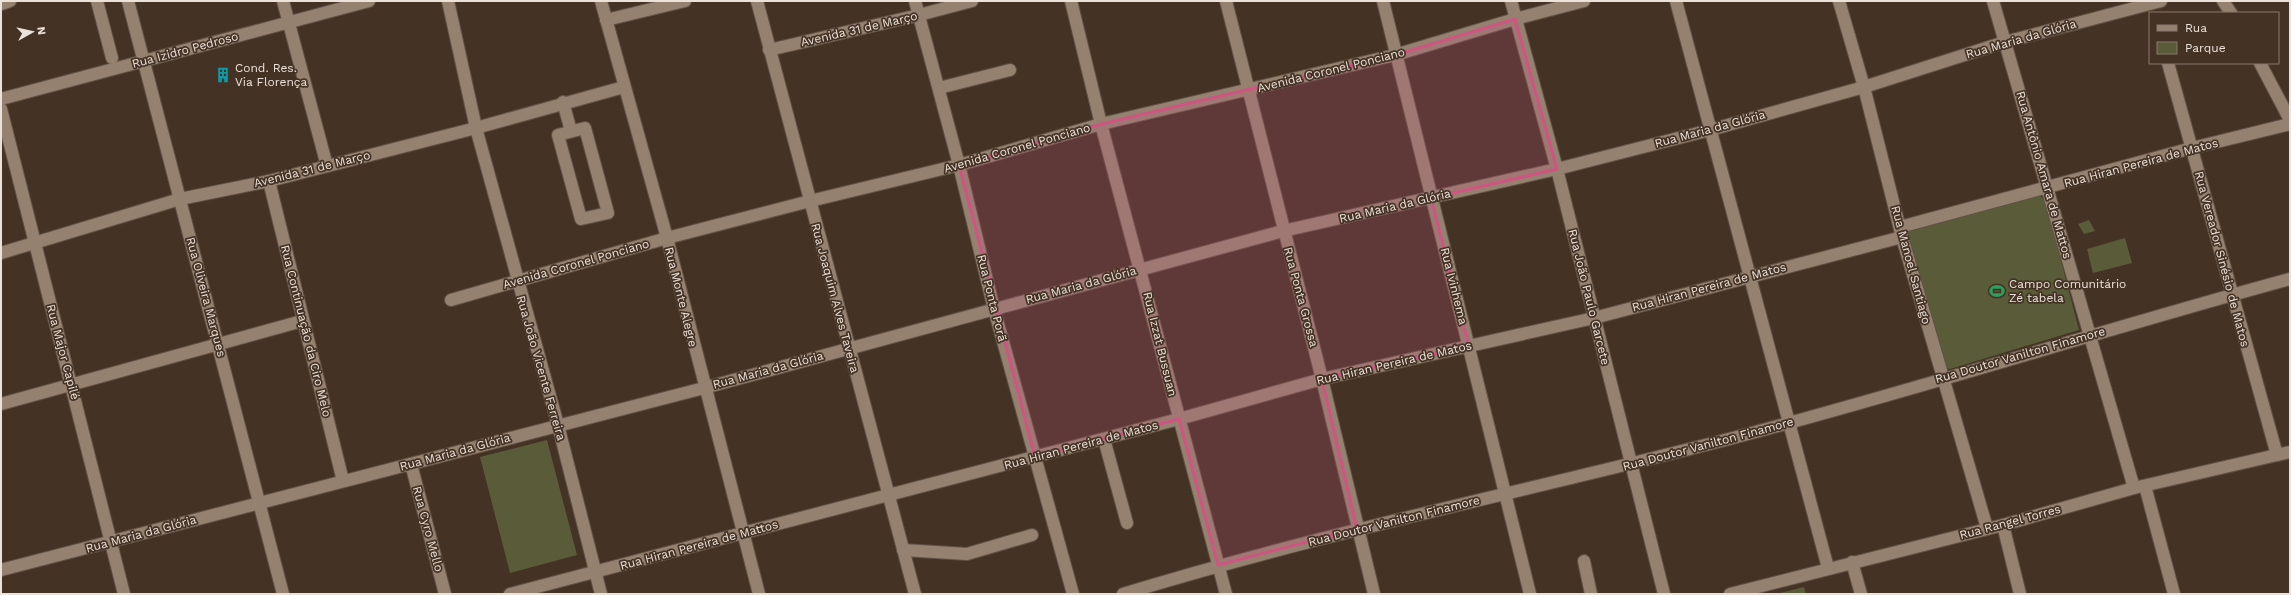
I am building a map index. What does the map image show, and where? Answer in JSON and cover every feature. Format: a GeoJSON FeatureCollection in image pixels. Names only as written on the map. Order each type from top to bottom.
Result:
{"type":"FeatureCollection","features":[{"type":"Feature","properties":{"kind":"street"},"geometry":{"type":"LineString","coordinates":[[1,4],[10,1]]}},
{"type":"Feature","properties":{"kind":"street"},"geometry":{"type":"LineString","coordinates":[[97,1],[112,58]]}},
{"type":"Feature","properties":{"kind":"street","name":"Rua Oliveira Marques"},"geometry":{"type":"LineString","coordinates":[[128,1],[283,594]]}},
{"type":"Feature","properties":{"kind":"street"},"geometry":{"type":"LineString","coordinates":[[283,1],[327,166]]}},
{"type":"Feature","properties":{"kind":"street","name":"Rua Izidro Pedroso"},"geometry":{"type":"LineString","coordinates":[[1,99],[368,1]]}},
{"type":"Feature","properties":{"kind":"street","name":"Rua João Vicente Ferreira"},"geometry":{"type":"LineString","coordinates":[[448,1],[476,128],[558,425],[601,594]]}},
{"type":"Feature","properties":{"kind":"street","name":"Rua Monte Alegre"},"geometry":{"type":"LineString","coordinates":[[601,1],[666,238],[759,594]]}},
{"type":"Feature","properties":{"kind":"street"},"geometry":{"type":"LineString","coordinates":[[606,20],[685,1]]}},
{"type":"Feature","properties":{"kind":"street","name":"Rua Joaquim Alves Taveira"},"geometry":{"type":"LineString","coordinates":[[757,1],[914,594]]}},
{"type":"Feature","properties":{"kind":"street","name":"Rua Ponta Porã"},"geometry":{"type":"LineString","coordinates":[[915,1],[959,165],[994,308],[1073,594]]}},
{"type":"Feature","properties":{"kind":"street","name":"Avenida 31 de Março"},"geometry":{"type":"LineString","coordinates":[[769,50],[972,1]]}},
{"type":"Feature","properties":{"kind":"street","name":"Rua Izzat Bussuan"},"geometry":{"type":"LineString","coordinates":[[1071,1],[1101,124],[1226,594]]}},
{"type":"Feature","properties":{"kind":"street","name":"Rua Ponta Grossa"},"geometry":{"type":"LineString","coordinates":[[1226,1],[1283,231],[1322,379],[1357,529],[1374,594]]}},
{"type":"Feature","properties":{"kind":"street","name":"Rua Ivinhema"},"geometry":{"type":"LineString","coordinates":[[1383,1],[1395,55],[1530,594]]}},
{"type":"Feature","properties":{"kind":"street","name":"Rua João Paulo Garcete"},"geometry":{"type":"LineString","coordinates":[[1511,1],[1557,169],[1630,464],[1664,594]]}},
{"type":"Feature","properties":{"kind":"street","name":"Avenida Coronel Ponciano"},"geometry":{"type":"LineString","coordinates":[[451,300],[666,238],[959,165],[1101,124],[1395,55],[1515,19],[1584,1]]}},
{"type":"Feature","properties":{"kind":"street"},"geometry":{"type":"LineString","coordinates":[[1676,1],[1828,568]]}},
{"type":"Feature","properties":{"kind":"street","name":"Rua Manoel Santiago"},"geometry":{"type":"LineString","coordinates":[[1839,1],[1864,86],[1901,232],[1942,378],[1987,528]]}},
{"type":"Feature","properties":{"kind":"street","name":"Rua Antônio Amara de Mattos"},"geometry":{"type":"LineString","coordinates":[[1993,1],[2090,335],[2174,594]]}},
{"type":"Feature","properties":{"kind":"street"},"geometry":{"type":"LineString","coordinates":[[2223,1],[2230,12]]}},
{"type":"Feature","properties":{"kind":"street","name":"Rua Maria da Glória"},"geometry":{"type":"LineString","coordinates":[[1,570],[704,388],[994,308],[1283,231],[1557,169],[1710,130],[1864,86],[2005,42],[2154,5]]}},
{"type":"Feature","properties":{"kind":"street","name":"Rua Vereador Sinésio de Matos"},"geometry":{"type":"LineString","coordinates":[[2168,64],[2277,455]]}},
{"type":"Feature","properties":{"kind":"street"},"geometry":{"type":"LineString","coordinates":[[2261,64],[2290,120]]}},
{"type":"Feature","properties":{"kind":"street"},"geometry":{"type":"LineString","coordinates":[[939,88],[1010,70]]}},
{"type":"Feature","properties":{"kind":"street","name":"Avenida 31 de Março"},"geometry":{"type":"LineString","coordinates":[[1,253],[180,199],[269,181],[476,128],[563,102],[624,87]]}},
{"type":"Feature","properties":{"kind":"street"},"geometry":{"type":"LineString","coordinates":[[563,102],[571,131]]}},
{"type":"Feature","properties":{"kind":"street","name":"Rua Major Capilé"},"geometry":{"type":"LineString","coordinates":[[1,109],[124,594]]}},
{"type":"Feature","properties":{"kind":"street","name":"Rua Hiran Pereira de Matos"},"geometry":{"type":"LineString","coordinates":[[888,495],[1179,419],[1322,379],[1594,318],[1749,276],[2048,188],[2192,148],[2290,124]]}},
{"type":"Feature","properties":{"kind":"street"},"geometry":{"type":"LineString","coordinates":[[585,128],[608,213],[581,219],[558,135],[571,131],[585,128]]}},
{"type":"Feature","properties":{"kind":"street","name":"Rua Continuação da Ciro Melo"},"geometry":{"type":"LineString","coordinates":[[269,181],[302,321],[343,481]]}},
{"type":"Feature","properties":{"kind":"street","name":"Rua Doutor Vanilton Finamore"},"geometry":{"type":"LineString","coordinates":[[1123,594],[1218,565],[1357,529],[1630,464],[1788,423],[2090,335],[2290,279]]}},
{"type":"Feature","properties":{"kind":"street"},"geometry":{"type":"LineString","coordinates":[[1,404],[72,386],[218,343],[302,321]]}},
{"type":"Feature","properties":{"kind":"street"},"geometry":{"type":"LineString","coordinates":[[1104,439],[1127,523]]}},
{"type":"Feature","properties":{"kind":"street","name":"Rua Rangel Torres"},"geometry":{"type":"LineString","coordinates":[[1730,594],[2003,524],[2140,487],[2290,452]]}},
{"type":"Feature","properties":{"kind":"street","name":"Rua Cyro Mello"},"geometry":{"type":"LineString","coordinates":[[411,464],[445,594]]}},
{"type":"Feature","properties":{"kind":"street","name":"Rua Hiran Pereira de Mattos"},"geometry":{"type":"LineString","coordinates":[[510,594],[596,573],[888,495]]}},
{"type":"Feature","properties":{"kind":"street"},"geometry":{"type":"LineString","coordinates":[[2003,524],[2020,594]]}},
{"type":"Feature","properties":{"kind":"street"},"geometry":{"type":"LineString","coordinates":[[903,550],[967,554],[1032,535]]}},
{"type":"Feature","properties":{"kind":"street"},"geometry":{"type":"LineString","coordinates":[[1584,561],[1591,594]]}},
{"type":"Feature","properties":{"kind":"street"},"geometry":{"type":"LineString","coordinates":[[1852,562],[1861,594]]}},
{"type":"Feature","properties":{"kind":"highlighted area"},"geometry":{"type":"Polygon","coordinates":[[[1515,19],[1557,169],[1431,198],[1469,346],[1322,379],[1357,529],[1218,565],[1179,419],[1035,457],[959,165],[1101,124],[1395,55],[1515,19]]]}},
{"type":"Feature","properties":{"kind":"green space"},"geometry":{"type":"Polygon","coordinates":[[[2040,195],[2046,203],[2079,330],[1950,369],[1946,368],[1907,232],[2040,195]]]}},
{"type":"Feature","properties":{"kind":"green space"},"geometry":{"type":"Polygon","coordinates":[[[2089,220],[2095,231],[2084,234],[2078,224],[2089,220]]]}},
{"type":"Feature","properties":{"kind":"green space"},"geometry":{"type":"Polygon","coordinates":[[[2125,238],[2132,263],[2093,273],[2087,249],[2125,238]]]}},
{"type":"Feature","properties":{"kind":"green space"},"geometry":{"type":"Polygon","coordinates":[[[547,440],[577,555],[510,573],[480,457],[547,440]]]}},
{"type":"Feature","properties":{"kind":"green space"},"geometry":{"type":"Polygon","coordinates":[[[1804,587],[1806,594],[1776,594],[1804,587]]]}},
{"type":"Feature","properties":{"kind":"place","name":"Cond. Res. Via Florença"},"geometry":{"type":"Point","coordinates":[223,75]}},
{"type":"Feature","properties":{"kind":"place","name":"Campo Comunitário Zé tabela"},"geometry":{"type":"Point","coordinates":[1997,291]}}]}
